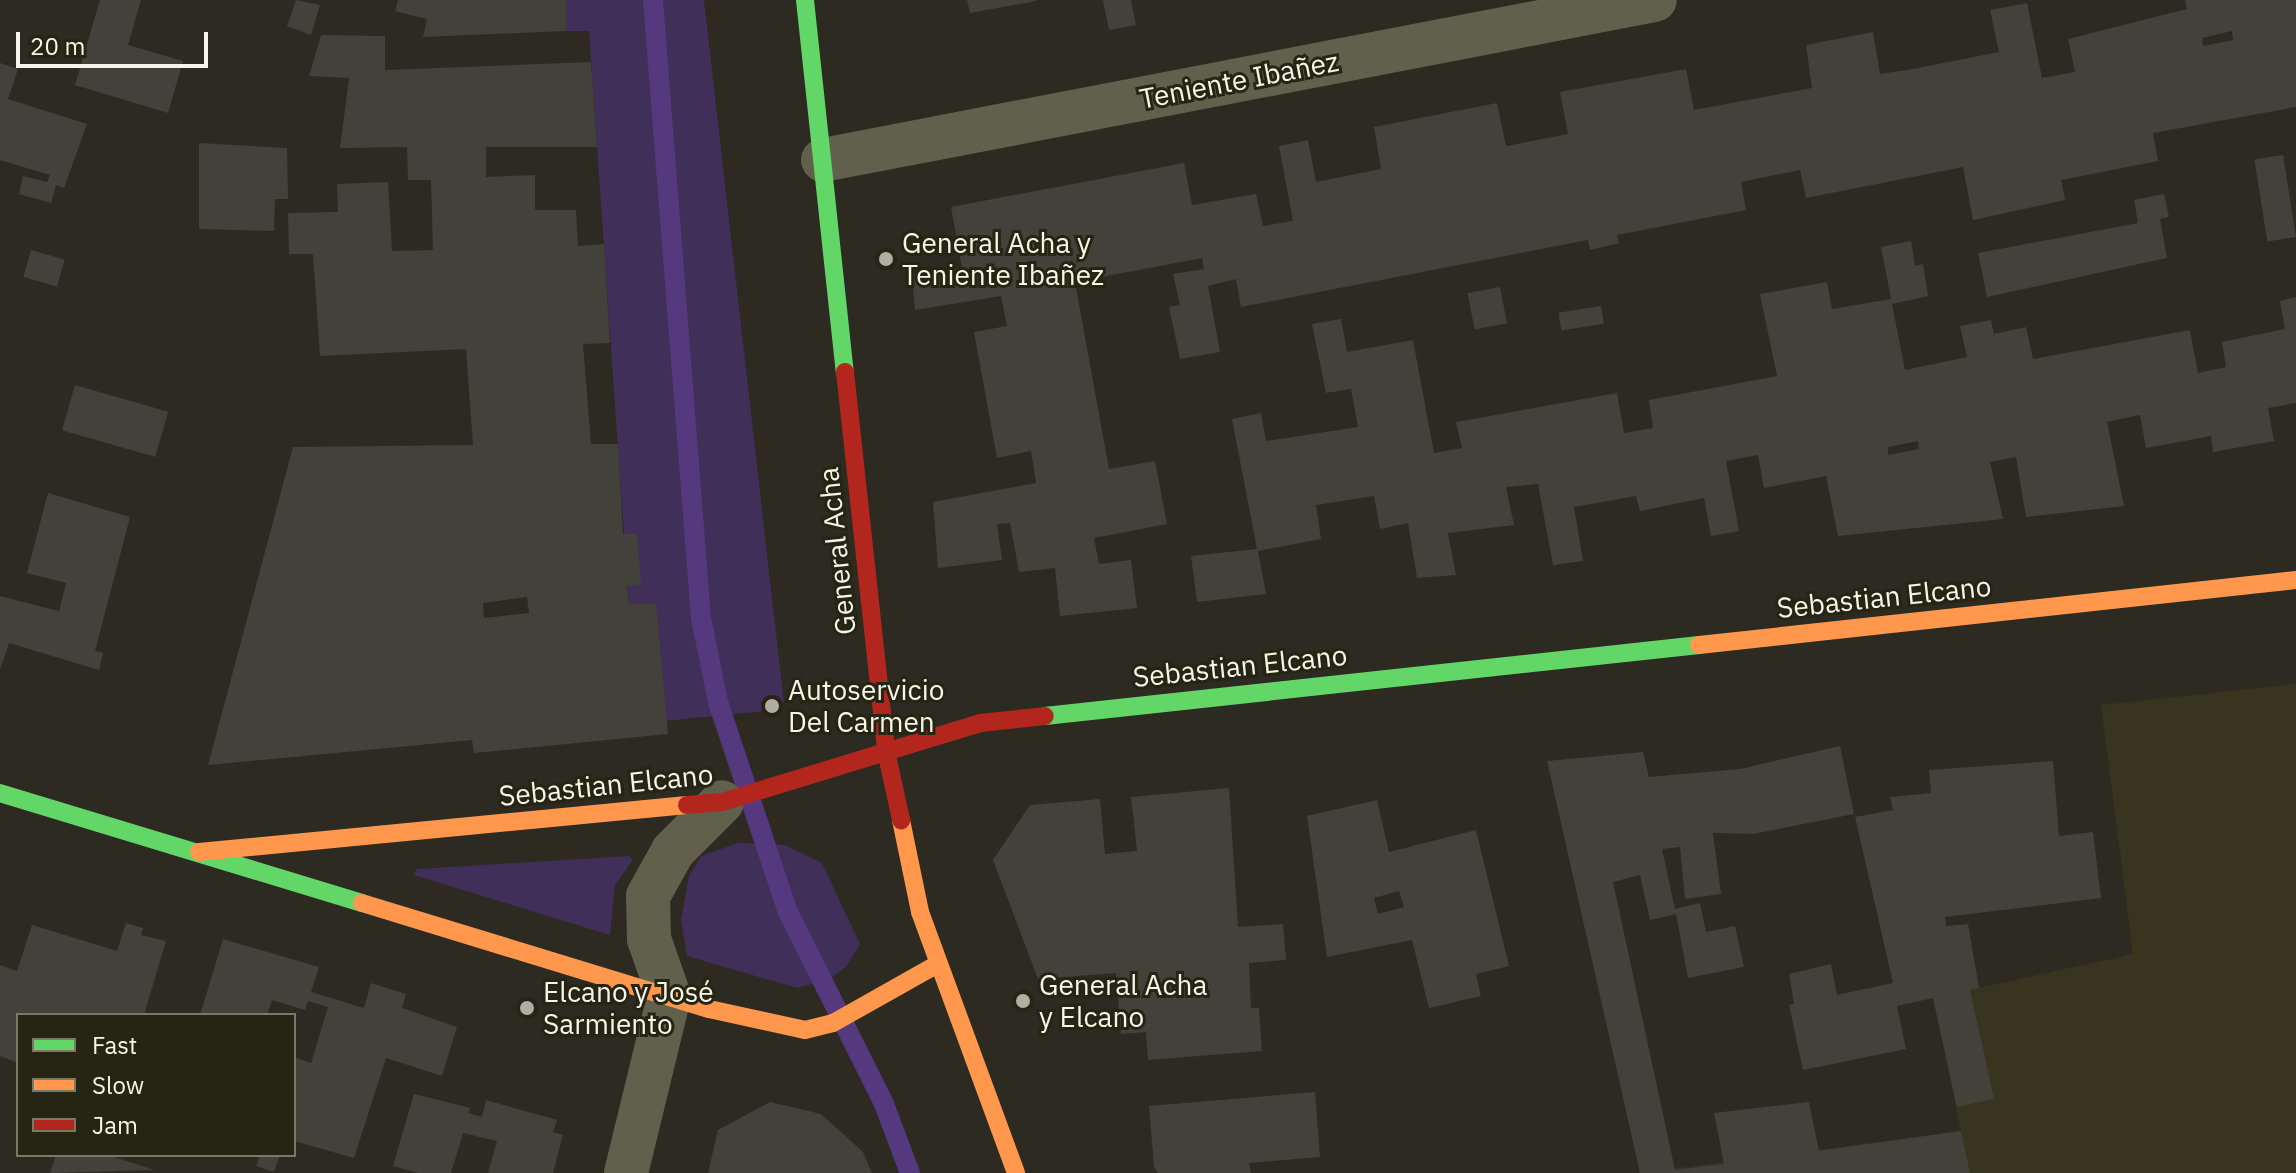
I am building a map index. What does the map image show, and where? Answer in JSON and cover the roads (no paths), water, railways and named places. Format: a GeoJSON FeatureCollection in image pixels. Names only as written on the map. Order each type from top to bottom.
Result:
{"type":"FeatureCollection","features":[{"type":"Feature","properties":{"kind":"street","name":"General Acha"},"geometry":{"type":"LineString","coordinates":[[805,0],[886,751],[936,965],[1016,1173]]}},
{"type":"Feature","properties":{"kind":"street","name":"Teniente Ibañez"},"geometry":{"type":"LineString","coordinates":[[823,160],[1584,7],[1655,0]]}},
{"type":"Feature","properties":{"kind":"street","name":"Sebastian Elcano"},"geometry":{"type":"LineString","coordinates":[[199,852],[722,802],[980,723],[2296,580]]}},
{"type":"Feature","properties":{"kind":"street","name":"Sebastian Elcano"},"geometry":{"type":"LineString","coordinates":[[0,793],[669,996],[814,1029],[936,965]]}},
{"type":"Feature","properties":{"kind":"street"},"geometry":{"type":"LineString","coordinates":[[626,1173],[669,996],[649,939],[648,896],[673,851],[722,802]]}},
{"type":"Feature","properties":{"kind":"waterway"},"geometry":{"type":"LineString","coordinates":[[653,0],[701,618],[718,702],[787,910],[884,1104],[910,1173]]}},
{"type":"Feature","properties":{"kind":"place","name":"General Acha y Teniente Ibañez"},"geometry":{"type":"Point","coordinates":[886,259]}},
{"type":"Feature","properties":{"kind":"place","name":"Autoservicio Del Carmen"},"geometry":{"type":"Point","coordinates":[772,706]}},
{"type":"Feature","properties":{"kind":"place","name":"General Acha y Elcano"},"geometry":{"type":"Point","coordinates":[1023,1001]}},
{"type":"Feature","properties":{"kind":"place","name":"Elcano y José Sarmiento"},"geometry":{"type":"Point","coordinates":[527,1008]}}]}
